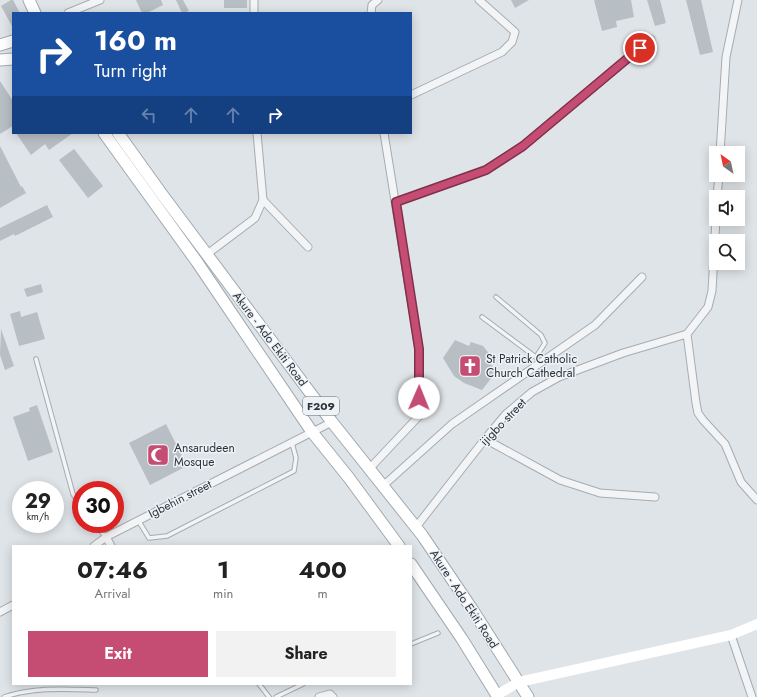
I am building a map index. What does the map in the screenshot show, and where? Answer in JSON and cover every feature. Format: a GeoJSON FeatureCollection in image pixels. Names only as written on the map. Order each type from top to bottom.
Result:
{"type":"FeatureCollection","features":[{"type":"Feature","properties":{"kind":"main road"},"geometry":{"type":"LineString","coordinates":[[29,0],[35,12]]}},
{"type":"Feature","properties":{"kind":"main road"},"geometry":{"type":"LineString","coordinates":[[0,45],[12,42]]}},
{"type":"Feature","properties":{"kind":"main road"},"geometry":{"type":"LineString","coordinates":[[0,60],[12,59]]}},
{"type":"Feature","properties":{"kind":"main road","name":"Akure - Ado Ekiti Road"},"geometry":{"type":"LineString","coordinates":[[105,134],[197,262],[312,432],[349,478],[398,545]]}},
{"type":"Feature","properties":{"kind":"main road","name":"Akure - Ado Ekiti Road"},"geometry":{"type":"LineString","coordinates":[[119,134],[206,255],[332,422],[384,485],[416,527],[472,609],[519,682]]}},
{"type":"Feature","properties":{"kind":"main road","name":"Akure - Ado Ekiti Road"},"geometry":{"type":"LineString","coordinates":[[412,567],[498,696]]}},
{"type":"Feature","properties":{"kind":"main road"},"geometry":{"type":"LineString","coordinates":[[498,696],[519,682],[731,635],[757,624]]}},
{"type":"Feature","properties":{"kind":"main road","name":"F209"},"geometry":{"type":"LineString","coordinates":[[519,682],[528,697]]}},
{"type":"Feature","properties":{"kind":"street"},"geometry":{"type":"LineString","coordinates":[[70,12],[100,0]]}},
{"type":"Feature","properties":{"kind":"street"},"geometry":{"type":"LineString","coordinates":[[254,0],[254,12]]}},
{"type":"Feature","properties":{"kind":"street"},"geometry":{"type":"LineString","coordinates":[[371,12],[372,5],[378,0]]}},
{"type":"Feature","properties":{"kind":"street"},"geometry":{"type":"LineString","coordinates":[[412,95],[502,52],[512,42],[515,32],[479,0]]}},
{"type":"Feature","properties":{"kind":"street"},"geometry":{"type":"LineString","coordinates":[[720,146],[726,57],[738,0]]}},
{"type":"Feature","properties":{"kind":"street"},"geometry":{"type":"LineString","coordinates":[[396,202],[486,170],[517,150],[651,39]]}},
{"type":"Feature","properties":{"kind":"street"},"geometry":{"type":"LineString","coordinates":[[206,255],[255,218],[263,200],[257,134]]}},
{"type":"Feature","properties":{"kind":"street"},"geometry":{"type":"LineString","coordinates":[[370,468],[419,416],[419,349],[384,134]]}},
{"type":"Feature","properties":{"kind":"street"},"geometry":{"type":"LineString","coordinates":[[263,200],[308,247]]}},
{"type":"Feature","properties":{"kind":"street"},"geometry":{"type":"LineString","coordinates":[[716,226],[712,291],[708,307],[687,334],[698,413],[725,444],[740,482],[757,500]]}},
{"type":"Feature","properties":{"kind":"street"},"geometry":{"type":"LineString","coordinates":[[384,485],[452,424],[595,325],[642,277]]}},
{"type":"Feature","properties":{"kind":"street","name":"ijigbo street"},"geometry":{"type":"LineString","coordinates":[[416,527],[506,414],[532,392],[559,377],[623,353],[687,334]]}},
{"type":"Feature","properties":{"kind":"street","name":"Igbehin street"},"geometry":{"type":"LineString","coordinates":[[95,545],[106,537],[138,520],[332,422]]}},
{"type":"Feature","properties":{"kind":"street"},"geometry":{"type":"LineString","coordinates":[[485,439],[560,480],[600,493],[655,497]]}},
{"type":"Feature","properties":{"kind":"street"},"geometry":{"type":"LineString","coordinates":[[106,537],[110,545]]}},
{"type":"Feature","properties":{"kind":"street"},"geometry":{"type":"LineString","coordinates":[[0,612],[12,606]]}},
{"type":"Feature","properties":{"kind":"street"},"geometry":{"type":"LineString","coordinates":[[731,635],[752,697]]}},
{"type":"Feature","properties":{"kind":"street"},"geometry":{"type":"LineString","coordinates":[[319,697],[330,694],[333,697]]}},
{"type":"Feature","properties":{"kind":"lane"},"geometry":{"type":"LineString","coordinates":[[496,297],[541,335],[545,343],[536,357]]}},
{"type":"Feature","properties":{"kind":"lane"},"geometry":{"type":"LineString","coordinates":[[482,317],[543,362]]}},
{"type":"Feature","properties":{"kind":"lane"},"geometry":{"type":"LineString","coordinates":[[36,359],[72,490]]}},
{"type":"Feature","properties":{"kind":"lane"},"geometry":{"type":"LineString","coordinates":[[138,520],[149,538],[167,536],[266,486],[294,471],[296,458],[292,442]]}},
{"type":"Feature","properties":{"kind":"lane"},"geometry":{"type":"LineString","coordinates":[[102,533],[106,537]]}},
{"type":"Feature","properties":{"kind":"lane"},"geometry":{"type":"LineString","coordinates":[[412,643],[438,633]]}},
{"type":"Feature","properties":{"kind":"lane"},"geometry":{"type":"LineString","coordinates":[[260,685],[269,697]]}},
{"type":"Feature","properties":{"kind":"lane"},"geometry":{"type":"LineString","coordinates":[[276,697],[301,685]]}},
{"type":"Feature","properties":{"kind":"lane"},"geometry":{"type":"LineString","coordinates":[[4,697],[23,691],[57,689],[96,690]]}},
{"type":"Feature","properties":{"kind":"building"},"geometry":{"type":"Polygon","coordinates":[[[13,0],[19,12],[12,12],[12,26],[1,6],[13,0]]]}},
{"type":"Feature","properties":{"kind":"building"},"geometry":{"type":"Polygon","coordinates":[[[136,0],[161,0],[163,5],[149,12],[142,12],[136,0]]]}},
{"type":"Feature","properties":{"kind":"building"},"geometry":{"type":"Polygon","coordinates":[[[176,0],[183,0],[189,11],[182,12],[176,0]]]}},
{"type":"Feature","properties":{"kind":"building"},"geometry":{"type":"Polygon","coordinates":[[[224,0],[247,0],[247,8],[224,8],[224,0]]]}},
{"type":"Feature","properties":{"kind":"building"},"geometry":{"type":"Polygon","coordinates":[[[511,0],[529,0],[515,8],[511,0]]]}},
{"type":"Feature","properties":{"kind":"building"},"geometry":{"type":"Polygon","coordinates":[[[594,0],[631,0],[634,17],[616,21],[617,27],[602,31],[594,0]]]}},
{"type":"Feature","properties":{"kind":"building"},"geometry":{"type":"Polygon","coordinates":[[[647,0],[660,0],[666,23],[655,26],[647,0]]]}},
{"type":"Feature","properties":{"kind":"building"},"geometry":{"type":"Polygon","coordinates":[[[686,0],[701,0],[713,52],[700,55],[686,0]]]}},
{"type":"Feature","properties":{"kind":"building"},"geometry":{"type":"Polygon","coordinates":[[[0,81],[12,99],[12,127],[0,134],[0,81]]]}},
{"type":"Feature","properties":{"kind":"building"},"geometry":{"type":"Polygon","coordinates":[[[17,134],[72,134],[49,150],[45,144],[31,155],[17,134]]]}},
{"type":"Feature","properties":{"kind":"building"},"geometry":{"type":"Polygon","coordinates":[[[0,146],[21,187],[22,186],[26,193],[0,208],[0,146]]]}},
{"type":"Feature","properties":{"kind":"building"},"geometry":{"type":"Polygon","coordinates":[[[74,149],[103,186],[88,198],[59,160],[74,149]]]}},
{"type":"Feature","properties":{"kind":"building"},"geometry":{"type":"Polygon","coordinates":[[[47,205],[53,217],[15,236],[14,234],[0,241],[0,228],[47,205]]]}},
{"type":"Feature","properties":{"kind":"building"},"geometry":{"type":"Polygon","coordinates":[[[41,284],[43,292],[27,297],[24,289],[41,284]]]}},
{"type":"Feature","properties":{"kind":"building"},"geometry":{"type":"Polygon","coordinates":[[[20,311],[21,317],[37,312],[45,339],[19,346],[10,314],[20,311]]]}},
{"type":"Feature","properties":{"kind":"building"},"geometry":{"type":"Polygon","coordinates":[[[1,329],[14,366],[5,370],[0,355],[1,329]]]}},
{"type":"Feature","properties":{"kind":"building","name":"St Patrick Catholic Church Cathedral"},"geometry":{"type":"Polygon","coordinates":[[[455,340],[469,346],[471,342],[483,346],[491,356],[489,361],[496,372],[482,390],[464,383],[454,376],[443,358],[455,340]]]}},
{"type":"Feature","properties":{"kind":"building"},"geometry":{"type":"Polygon","coordinates":[[[37,405],[53,452],[28,461],[13,417],[30,411],[29,408],[37,405]]]}},
{"type":"Feature","properties":{"kind":"building","name":"Ansarudeen Mosque"},"geometry":{"type":"Polygon","coordinates":[[[166,424],[187,466],[150,485],[129,443],[166,424]]]}},
{"type":"Feature","properties":{"kind":"place","name":"St Patrick Catholic Church Cathedral"},"geometry":{"type":"Point","coordinates":[470,366]}},
{"type":"Feature","properties":{"kind":"place","name":"Ansarudeen Mosque"},"geometry":{"type":"Point","coordinates":[158,455]}},
{"type":"Feature","properties":{"kind":"route"},"geometry":{"type":"LineString","coordinates":[[419,398],[419,349],[396,202],[486,170],[523,146],[640,48]]}}]}
